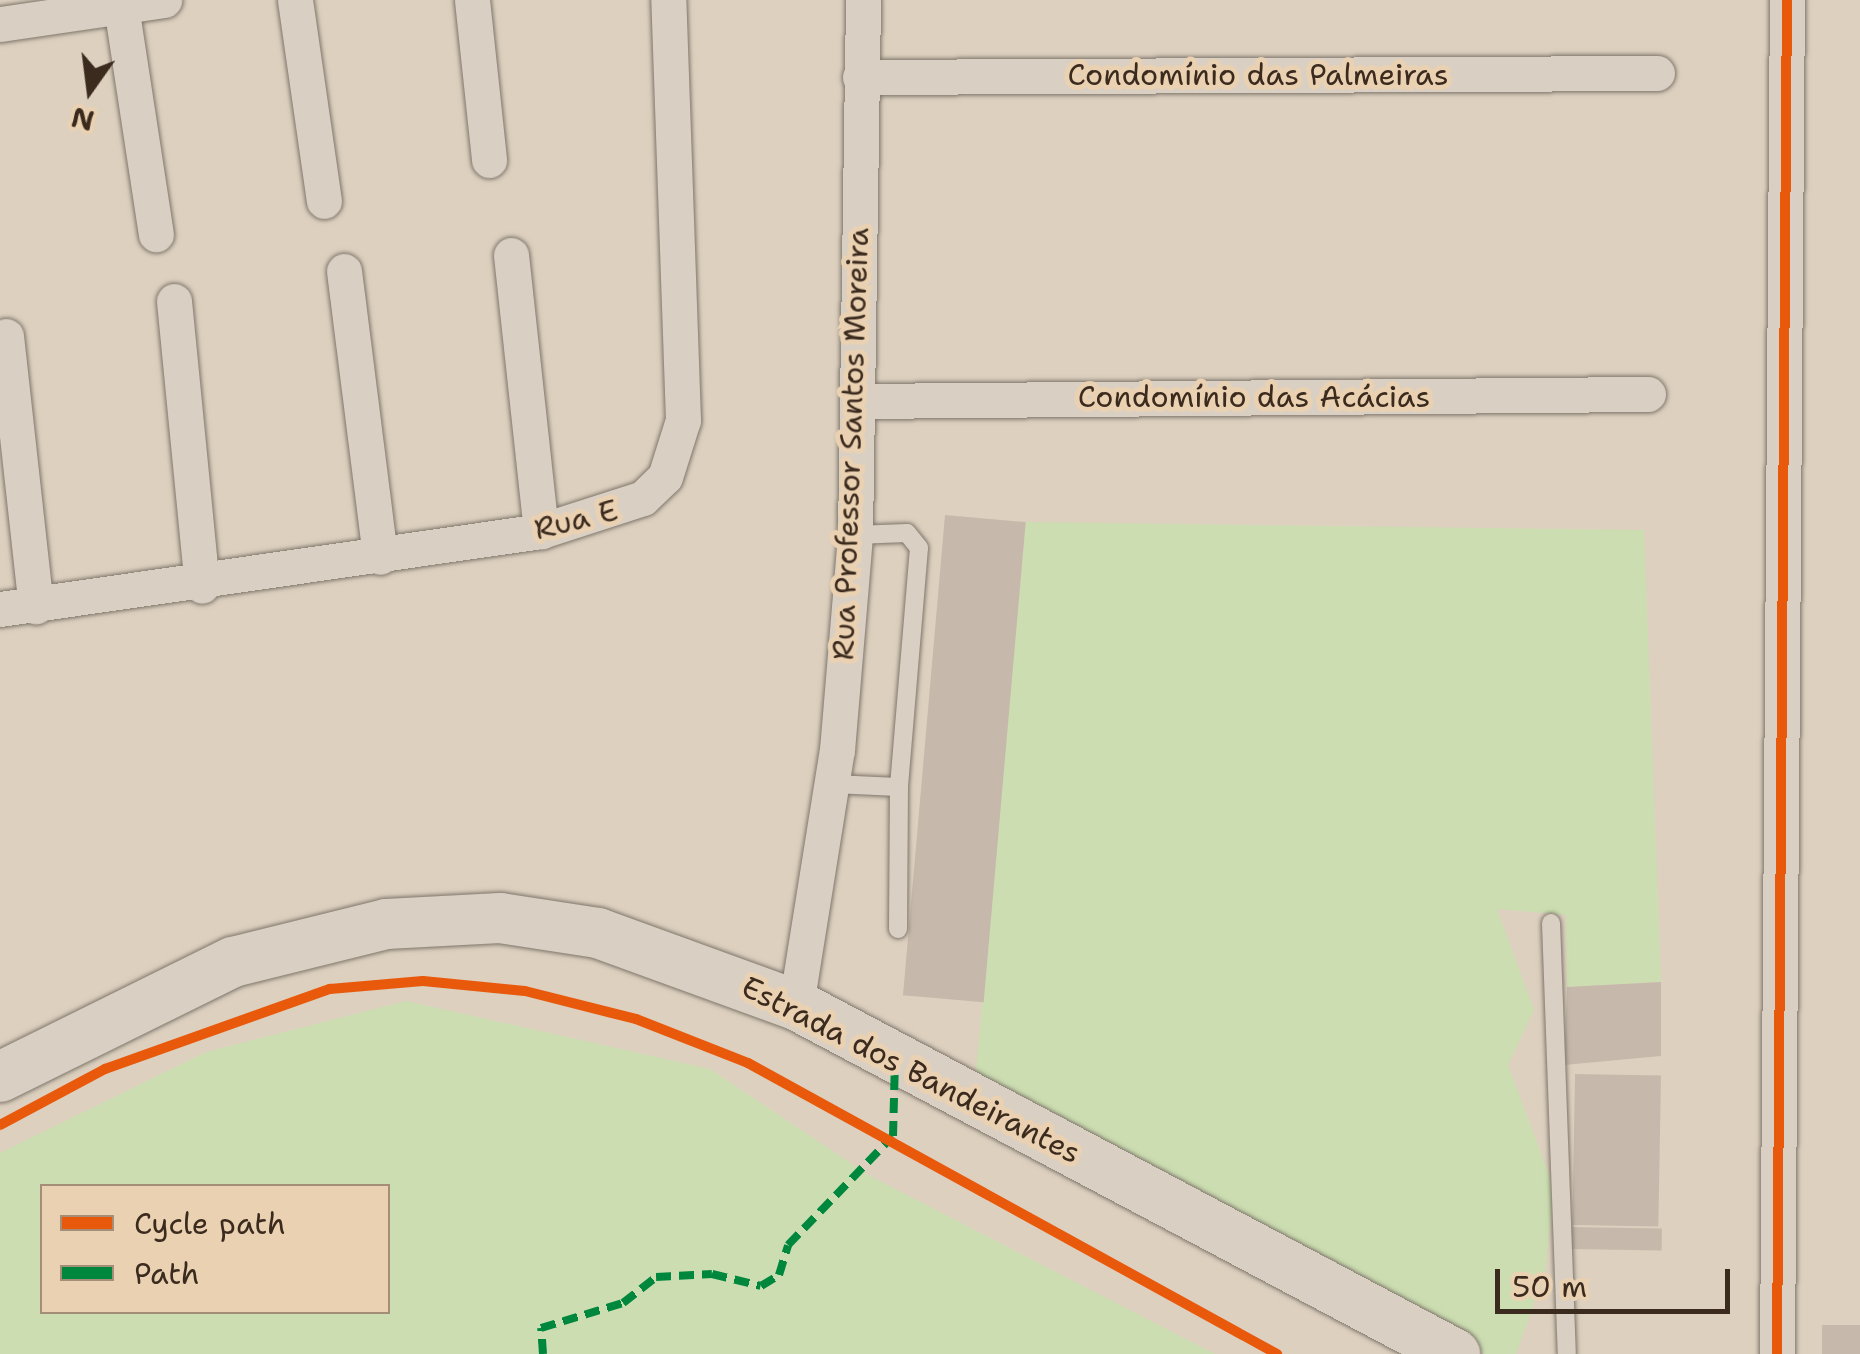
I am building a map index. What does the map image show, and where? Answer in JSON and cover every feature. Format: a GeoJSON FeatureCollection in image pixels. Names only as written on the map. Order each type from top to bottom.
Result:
{"type":"FeatureCollection","features":[{"type":"Feature","properties":{"kind":"main road","name":"Estrada dos Bandeirantes"},"geometry":{"type":"LineString","coordinates":[[0,1077],[233,962],[386,924],[500,918],[598,933],[796,1005],[1434,1348]]}},
{"type":"Feature","properties":{"kind":"street"},"geometry":{"type":"LineString","coordinates":[[0,24],[164,0]]}},
{"type":"Feature","properties":{"kind":"street"},"geometry":{"type":"LineString","coordinates":[[295,0],[324,202]]}},
{"type":"Feature","properties":{"kind":"street"},"geometry":{"type":"LineString","coordinates":[[472,0],[489,160]]}},
{"type":"Feature","properties":{"kind":"street","name":"Rua E"},"geometry":{"type":"LineString","coordinates":[[0,610],[202,586],[541,531],[624,512],[665,477],[679,451],[668,0]]}},
{"type":"Feature","properties":{"kind":"street","name":"Rua Professor Santos Moreira"},"geometry":{"type":"LineString","coordinates":[[796,1005],[832,784],[855,535],[863,0]]}},
{"type":"Feature","properties":{"kind":"street"},"geometry":{"type":"LineString","coordinates":[[1778,1354],[1786,0]]}},
{"type":"Feature","properties":{"kind":"street"},"geometry":{"type":"LineString","coordinates":[[121,6],[156,234]]}},
{"type":"Feature","properties":{"kind":"street","name":"Condomínio das Palmeiras"},"geometry":{"type":"LineString","coordinates":[[860,77],[1657,73]]}},
{"type":"Feature","properties":{"kind":"street"},"geometry":{"type":"LineString","coordinates":[[511,254],[541,531]]}},
{"type":"Feature","properties":{"kind":"street"},"geometry":{"type":"LineString","coordinates":[[344,271],[380,557]]}},
{"type":"Feature","properties":{"kind":"street"},"geometry":{"type":"LineString","coordinates":[[174,301],[202,586]]}},
{"type":"Feature","properties":{"kind":"street"},"geometry":{"type":"LineString","coordinates":[[6,336],[36,606]]}},
{"type":"Feature","properties":{"kind":"street","name":"Condomínio das Acácias"},"geometry":{"type":"LineString","coordinates":[[859,401],[1648,394]]}},
{"type":"Feature","properties":{"kind":"lane"},"geometry":{"type":"LineString","coordinates":[[855,535],[907,533],[919,548],[899,786],[898,929]]}},
{"type":"Feature","properties":{"kind":"lane"},"geometry":{"type":"LineString","coordinates":[[832,784],[899,786]]}},
{"type":"Feature","properties":{"kind":"lane"},"geometry":{"type":"LineString","coordinates":[[1551,923],[1566,1354]]}},
{"type":"Feature","properties":{"kind":"green space"},"geometry":{"type":"Polygon","coordinates":[[[1026,522],[1644,530],[1661,982],[1567,987],[1566,915],[1497,909],[1534,1010],[1508,1065],[1554,1188],[1545,1273],[1516,1354],[1484,1354],[976,1072],[1026,522]]]}},
{"type":"Feature","properties":{"kind":"green space"},"geometry":{"type":"Polygon","coordinates":[[[406,1001],[710,1069],[870,1176],[1215,1354],[0,1354],[0,1153],[206,1052],[406,1001]]]}},
{"type":"Feature","properties":{"kind":"building"},"geometry":{"type":"Polygon","coordinates":[[[945,515],[1026,522],[984,1002],[903,995],[945,515]]]}},
{"type":"Feature","properties":{"kind":"building"},"geometry":{"type":"Polygon","coordinates":[[[1661,982],[1661,1056],[1564,1065],[1567,987],[1661,982]]]}},
{"type":"Feature","properties":{"kind":"building"},"geometry":{"type":"Polygon","coordinates":[[[1575,1074],[1661,1076],[1658,1226],[1572,1225],[1575,1074]]]}},
{"type":"Feature","properties":{"kind":"building"},"geometry":{"type":"Polygon","coordinates":[[[1571,1227],[1662,1229],[1662,1251],[1571,1249],[1571,1227]]]}},
{"type":"Feature","properties":{"kind":"building"},"geometry":{"type":"Polygon","coordinates":[[[1822,1325],[1860,1325],[1860,1354],[1822,1354],[1822,1325]]]}},
{"type":"Feature","properties":{"kind":"marked path"},"geometry":{"type":"LineString","coordinates":[[543,1354],[541,1328],[623,1303],[656,1277],[712,1274],[761,1286],[779,1275],[788,1245],[893,1136],[895,1059]]}},
{"type":"Feature","properties":{"kind":"cycle path"},"geometry":{"type":"LineString","coordinates":[[1777,1354],[1787,0]]}},
{"type":"Feature","properties":{"kind":"cycle path"},"geometry":{"type":"LineString","coordinates":[[0,1125],[105,1069],[330,989],[423,981],[525,991],[636,1019],[748,1063],[1277,1354]]}}]}
